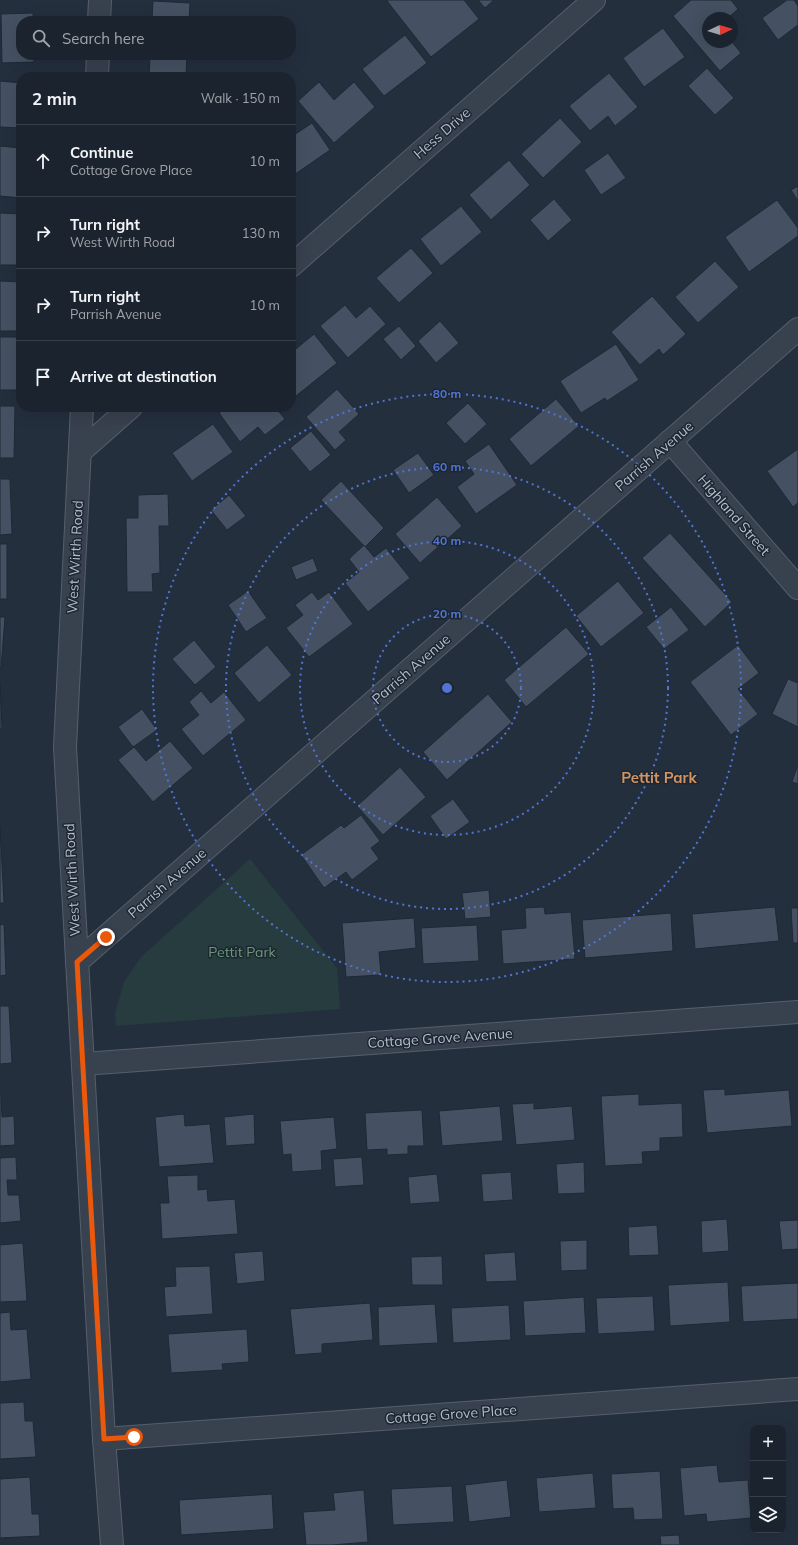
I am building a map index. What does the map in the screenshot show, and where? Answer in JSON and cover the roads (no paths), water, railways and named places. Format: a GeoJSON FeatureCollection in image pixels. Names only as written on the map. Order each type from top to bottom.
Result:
{"type":"FeatureCollection","features":[{"type":"Feature","properties":{"kind":"street"},"geometry":{"type":"LineString","coordinates":[[99,16],[100,0]]}},
{"type":"Feature","properties":{"kind":"street","name":"Hess Drive"},"geometry":{"type":"LineString","coordinates":[[296,262],[594,0]]}},
{"type":"Feature","properties":{"kind":"street"},"geometry":{"type":"LineString","coordinates":[[97,72],[98,60]]}},
{"type":"Feature","properties":{"kind":"street","name":"Parrish Avenue"},"geometry":{"type":"LineString","coordinates":[[77,962],[798,329]]}},
{"type":"Feature","properties":{"kind":"street","name":"West Wirth Road"},"geometry":{"type":"LineString","coordinates":[[82,412],[65,747],[104,1439],[112,1545]]}},
{"type":"Feature","properties":{"kind":"street"},"geometry":{"type":"LineString","coordinates":[[80,452],[125,412]]}},
{"type":"Feature","properties":{"kind":"street","name":"Highland Street"},"geometry":{"type":"LineString","coordinates":[[670,441],[798,588]]}},
{"type":"Feature","properties":{"kind":"street","name":"Cottage Grove Avenue"},"geometry":{"type":"LineString","coordinates":[[83,1064],[798,1012]]}},
{"type":"Feature","properties":{"kind":"street","name":"Cottage Grove Place"},"geometry":{"type":"LineString","coordinates":[[104,1439],[798,1389]]}},
{"type":"Feature","properties":{"kind":"district","name":"Pettit Park"},"geometry":{"type":"Point","coordinates":[659,778]}}]}
